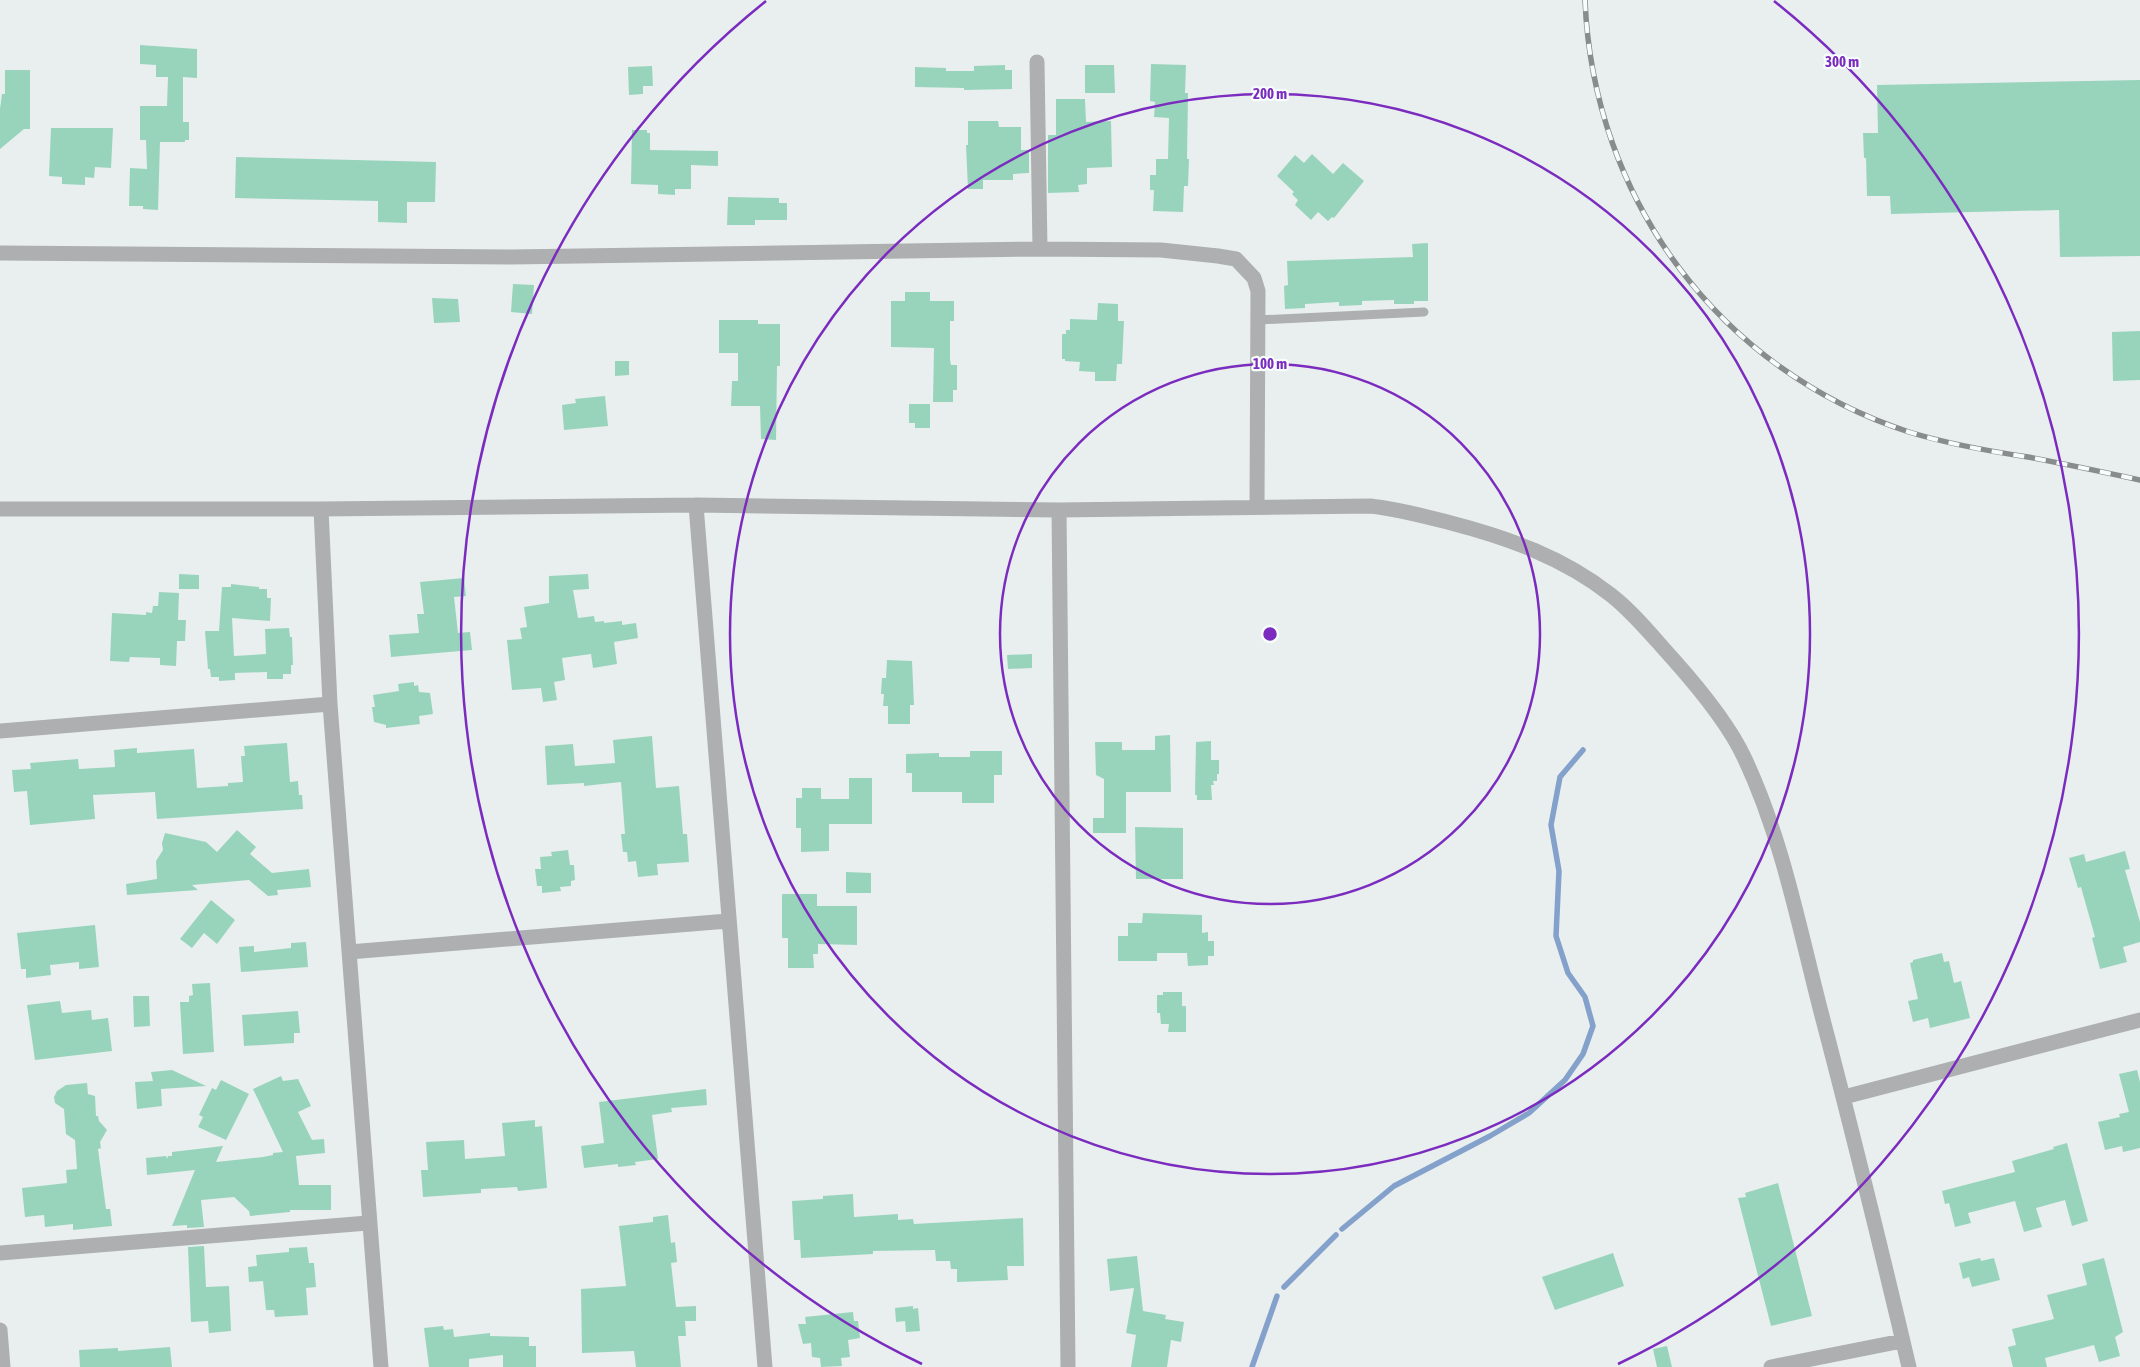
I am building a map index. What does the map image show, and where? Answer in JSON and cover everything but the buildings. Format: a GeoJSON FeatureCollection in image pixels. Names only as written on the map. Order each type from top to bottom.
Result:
{"type":"FeatureCollection","features":[{"type":"Feature","properties":{"kind":"street"},"geometry":{"type":"LineString","coordinates":[[1037,62],[1040,249]]}},
{"type":"Feature","properties":{"kind":"street"},"geometry":{"type":"LineString","coordinates":[[0,253],[511,257],[1040,249],[1161,250],[1236,259],[1254,278],[1258,291],[1257,506]]}},
{"type":"Feature","properties":{"kind":"street"},"geometry":{"type":"LineString","coordinates":[[696,505],[765,1367]]}},
{"type":"Feature","properties":{"kind":"street"},"geometry":{"type":"LineString","coordinates":[[0,509],[321,509],[696,505],[1059,510],[1370,506],[1395,508],[1508,538],[1555,559],[1583,574],[1614,597],[1642,624],[1708,701],[1744,756],[1773,832],[1844,1097],[1909,1367]]}},
{"type":"Feature","properties":{"kind":"street"},"geometry":{"type":"LineString","coordinates":[[321,509],[330,704],[368,1223],[381,1367]]}},
{"type":"Feature","properties":{"kind":"street"},"geometry":{"type":"LineString","coordinates":[[1059,510],[1068,1367]]}},
{"type":"Feature","properties":{"kind":"street"},"geometry":{"type":"LineString","coordinates":[[0,731],[330,704]]}},
{"type":"Feature","properties":{"kind":"street"},"geometry":{"type":"LineString","coordinates":[[349,952],[728,921]]}},
{"type":"Feature","properties":{"kind":"street"},"geometry":{"type":"LineString","coordinates":[[1844,1097],[2140,1020]]}},
{"type":"Feature","properties":{"kind":"street"},"geometry":{"type":"LineString","coordinates":[[0,1253],[368,1223]]}},
{"type":"Feature","properties":{"kind":"street"},"geometry":{"type":"LineString","coordinates":[[0,1330],[3,1367]]}},
{"type":"Feature","properties":{"kind":"street"},"geometry":{"type":"LineString","coordinates":[[1771,1367],[1902,1340]]}},
{"type":"Feature","properties":{"kind":"lane"},"geometry":{"type":"LineString","coordinates":[[1258,320],[1424,312]]}},
{"type":"Feature","properties":{"kind":"waterway"},"geometry":{"type":"LineString","coordinates":[[1342,1229],[1394,1186],[1490,1136],[1529,1113],[1565,1080],[1583,1054],[1593,1026],[1585,997],[1568,973],[1556,936],[1559,871],[1551,825],[1560,777],[1583,750]]}},
{"type":"Feature","properties":{"kind":"waterway"},"geometry":{"type":"LineString","coordinates":[[1284,1287],[1336,1235]]}},
{"type":"Feature","properties":{"kind":"waterway"},"geometry":{"type":"LineString","coordinates":[[1252,1367],[1277,1296]]}},
{"type":"Feature","properties":{"kind":"railway"},"geometry":{"type":"LineString","coordinates":[[1585,0],[1593,73],[1612,143],[1641,208],[1679,267],[1725,321],[1779,366],[1841,404],[1909,432],[1968,447],[2140,480]]}}]}
